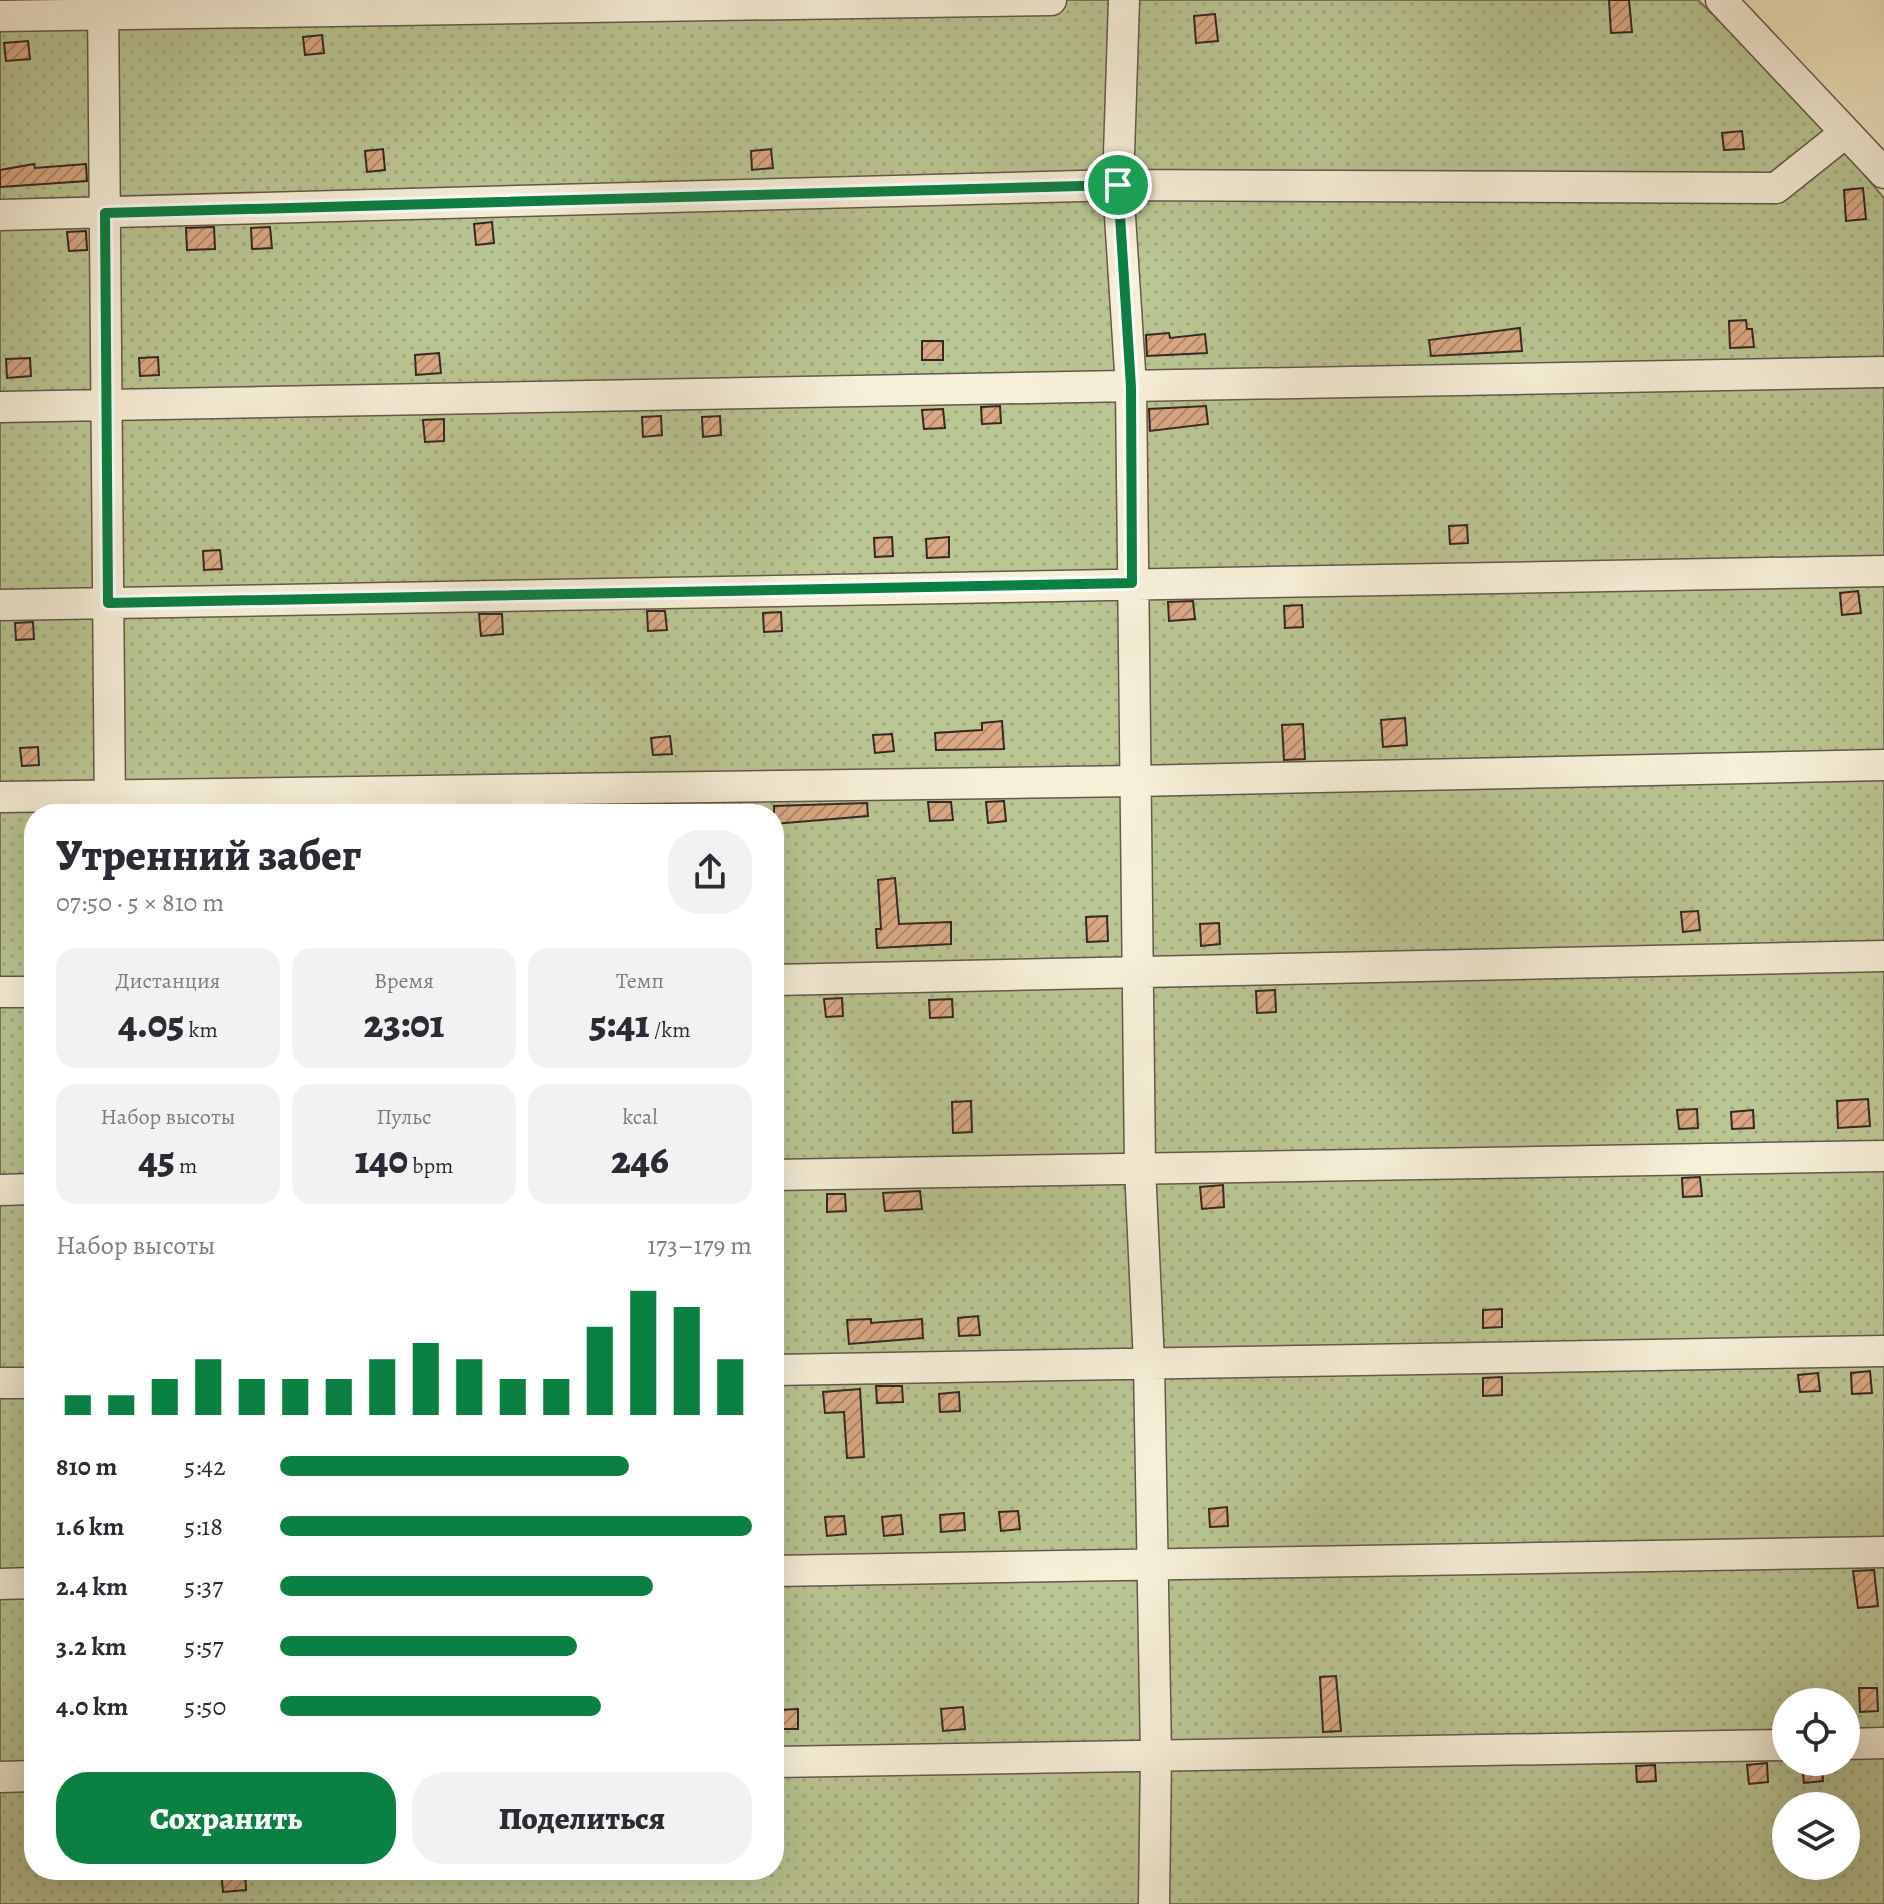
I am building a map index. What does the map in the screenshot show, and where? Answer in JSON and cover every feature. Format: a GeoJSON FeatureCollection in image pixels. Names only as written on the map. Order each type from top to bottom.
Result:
{"type":"FeatureCollection","features":[{"type":"Feature","properties":{"kind":"street"},"geometry":{"type":"LineString","coordinates":[[0,16],[103,7],[1051,0]]}},
{"type":"Feature","properties":{"kind":"street"},"geometry":{"type":"LineString","coordinates":[[1124,0],[1118,185],[1131,387],[1140,1168],[1149,1363],[1156,1755],[1154,1904]]}},
{"type":"Feature","properties":{"kind":"street"},"geometry":{"type":"LineString","coordinates":[[1721,0],[1884,173]]}},
{"type":"Feature","properties":{"kind":"street"},"geometry":{"type":"LineString","coordinates":[[103,7],[109,804]]}},
{"type":"Feature","properties":{"kind":"street"},"geometry":{"type":"LineString","coordinates":[[0,215],[1118,185],[1776,188],[1845,133]]}},
{"type":"Feature","properties":{"kind":"street"},"geometry":{"type":"LineString","coordinates":[[0,407],[1884,372]]}},
{"type":"Feature","properties":{"kind":"street"},"geometry":{"type":"LineString","coordinates":[[0,605],[1884,571]]}},
{"type":"Feature","properties":{"kind":"street"},"geometry":{"type":"LineString","coordinates":[[0,797],[109,804],[1884,765]]}},
{"type":"Feature","properties":{"kind":"street"},"geometry":{"type":"LineString","coordinates":[[784,980],[1138,975],[1884,956]]}},
{"type":"Feature","properties":{"kind":"street"},"geometry":{"type":"LineString","coordinates":[[0,992],[24,992]]}},
{"type":"Feature","properties":{"kind":"street"},"geometry":{"type":"LineString","coordinates":[[784,1175],[1884,1156]]}},
{"type":"Feature","properties":{"kind":"street"},"geometry":{"type":"LineString","coordinates":[[0,1190],[24,1189]]}},
{"type":"Feature","properties":{"kind":"street"},"geometry":{"type":"LineString","coordinates":[[784,1370],[1884,1351]]}},
{"type":"Feature","properties":{"kind":"street"},"geometry":{"type":"LineString","coordinates":[[0,1383],[24,1383]]}},
{"type":"Feature","properties":{"kind":"street"},"geometry":{"type":"LineString","coordinates":[[784,1571],[1884,1552]]}},
{"type":"Feature","properties":{"kind":"street"},"geometry":{"type":"LineString","coordinates":[[0,1584],[24,1583]]}},
{"type":"Feature","properties":{"kind":"street"},"geometry":{"type":"LineString","coordinates":[[1860,1744],[1884,1743]]}},
{"type":"Feature","properties":{"kind":"street"},"geometry":{"type":"LineString","coordinates":[[784,1762],[1772,1745]]}},
{"type":"Feature","properties":{"kind":"street"},"geometry":{"type":"LineString","coordinates":[[0,1777],[24,1776]]}},
{"type":"Feature","properties":{"kind":"green space"},"geometry":{"type":"Polygon","coordinates":[[[0,0],[1698,0],[1799,97],[1884,198],[1884,1904],[0,1904],[0,0]]]}},
{"type":"Feature","properties":{"kind":"building"},"geometry":{"type":"Polygon","coordinates":[[[1609,0],[1629,0],[1632,32],[1611,33],[1609,0]]]}},
{"type":"Feature","properties":{"kind":"building"},"geometry":{"type":"Polygon","coordinates":[[[1215,14],[1218,41],[1196,43],[1194,16],[1215,14]]]}},
{"type":"Feature","properties":{"kind":"building"},"geometry":{"type":"Polygon","coordinates":[[[322,35],[324,53],[305,55],[303,37],[322,35]]]}},
{"type":"Feature","properties":{"kind":"building"},"geometry":{"type":"Polygon","coordinates":[[[28,41],[30,59],[6,61],[4,43],[28,41]]]}},
{"type":"Feature","properties":{"kind":"building"},"geometry":{"type":"Polygon","coordinates":[[[1742,131],[1744,149],[1724,150],[1722,133],[1742,131]]]}},
{"type":"Feature","properties":{"kind":"building"},"geometry":{"type":"Polygon","coordinates":[[[383,149],[385,170],[367,172],[365,151],[383,149]]]}},
{"type":"Feature","properties":{"kind":"building"},"geometry":{"type":"Polygon","coordinates":[[[771,149],[773,168],[752,170],[751,151],[771,149]]]}},
{"type":"Feature","properties":{"kind":"building"},"geometry":{"type":"Polygon","coordinates":[[[34,164],[35,168],[86,164],[87,181],[0,187],[0,170],[34,164]]]}},
{"type":"Feature","properties":{"kind":"building"},"geometry":{"type":"Polygon","coordinates":[[[1863,188],[1866,219],[1846,221],[1844,190],[1863,188]]]}},
{"type":"Feature","properties":{"kind":"building"},"geometry":{"type":"Polygon","coordinates":[[[492,222],[494,243],[476,245],[474,224],[492,222]]]}},
{"type":"Feature","properties":{"kind":"building"},"geometry":{"type":"Polygon","coordinates":[[[214,227],[215,249],[187,250],[186,228],[214,227]]]}},
{"type":"Feature","properties":{"kind":"building"},"geometry":{"type":"Polygon","coordinates":[[[270,227],[272,248],[252,249],[251,228],[270,227]]]}},
{"type":"Feature","properties":{"kind":"building"},"geometry":{"type":"Polygon","coordinates":[[[86,231],[87,250],[69,251],[67,232],[86,231]]]}},
{"type":"Feature","properties":{"kind":"building"},"geometry":{"type":"Polygon","coordinates":[[[1746,320],[1747,329],[1752,329],[1754,347],[1730,348],[1729,321],[1746,320]]]}},
{"type":"Feature","properties":{"kind":"building"},"geometry":{"type":"Polygon","coordinates":[[[1520,328],[1522,351],[1431,356],[1429,340],[1520,328]]]}},
{"type":"Feature","properties":{"kind":"building"},"geometry":{"type":"Polygon","coordinates":[[[1169,333],[1170,338],[1205,334],[1207,353],[1147,356],[1146,335],[1169,333]]]}},
{"type":"Feature","properties":{"kind":"building"},"geometry":{"type":"Polygon","coordinates":[[[922,341],[943,341],[943,360],[922,360],[922,341]]]}},
{"type":"Feature","properties":{"kind":"building"},"geometry":{"type":"Polygon","coordinates":[[[439,353],[441,373],[416,375],[415,355],[439,353]]]}},
{"type":"Feature","properties":{"kind":"building"},"geometry":{"type":"Polygon","coordinates":[[[158,357],[159,375],[140,376],[139,358],[158,357]]]}},
{"type":"Feature","properties":{"kind":"building"},"geometry":{"type":"Polygon","coordinates":[[[30,358],[31,376],[7,378],[6,359],[30,358]]]}},
{"type":"Feature","properties":{"kind":"building"},"geometry":{"type":"Polygon","coordinates":[[[1000,406],[1001,423],[982,424],[981,407],[1000,406]]]}},
{"type":"Feature","properties":{"kind":"building"},"geometry":{"type":"Polygon","coordinates":[[[1206,406],[1208,424],[1150,431],[1149,409],[1206,406]]]}},
{"type":"Feature","properties":{"kind":"building"},"geometry":{"type":"Polygon","coordinates":[[[943,409],[945,428],[924,429],[922,410],[943,409]]]}},
{"type":"Feature","properties":{"kind":"building"},"geometry":{"type":"Polygon","coordinates":[[[661,416],[662,435],[643,437],[642,417],[661,416]]]}},
{"type":"Feature","properties":{"kind":"building"},"geometry":{"type":"Polygon","coordinates":[[[720,416],[721,435],[703,437],[702,417],[720,416]]]}},
{"type":"Feature","properties":{"kind":"building"},"geometry":{"type":"Polygon","coordinates":[[[444,419],[444,441],[425,442],[423,420],[444,419]]]}},
{"type":"Feature","properties":{"kind":"building"},"geometry":{"type":"Polygon","coordinates":[[[1467,525],[1468,543],[1450,544],[1449,526],[1467,525]]]}},
{"type":"Feature","properties":{"kind":"building"},"geometry":{"type":"Polygon","coordinates":[[[892,537],[893,556],[875,557],[874,538],[892,537]]]}},
{"type":"Feature","properties":{"kind":"building"},"geometry":{"type":"Polygon","coordinates":[[[949,537],[949,557],[927,558],[926,539],[949,537]]]}},
{"type":"Feature","properties":{"kind":"building"},"geometry":{"type":"Polygon","coordinates":[[[220,550],[222,569],[204,570],[203,551],[220,550]]]}},
{"type":"Feature","properties":{"kind":"building"},"geometry":{"type":"Polygon","coordinates":[[[1858,591],[1861,613],[1842,615],[1840,593],[1858,591]]]}},
{"type":"Feature","properties":{"kind":"building"},"geometry":{"type":"Polygon","coordinates":[[[1193,601],[1195,619],[1169,621],[1168,602],[1193,601]]]}},
{"type":"Feature","properties":{"kind":"building"},"geometry":{"type":"Polygon","coordinates":[[[1302,605],[1303,627],[1285,628],[1284,606],[1302,605]]]}},
{"type":"Feature","properties":{"kind":"building"},"geometry":{"type":"Polygon","coordinates":[[[647,611],[665,611],[667,630],[648,631],[647,611]]]}},
{"type":"Feature","properties":{"kind":"building"},"geometry":{"type":"Polygon","coordinates":[[[781,612],[782,631],[764,632],[763,613],[781,612]]]}},
{"type":"Feature","properties":{"kind":"building"},"geometry":{"type":"Polygon","coordinates":[[[479,614],[502,614],[503,634],[481,636],[479,614]]]}},
{"type":"Feature","properties":{"kind":"building"},"geometry":{"type":"Polygon","coordinates":[[[33,622],[34,639],[16,640],[15,623],[33,622]]]}},
{"type":"Feature","properties":{"kind":"building"},"geometry":{"type":"Polygon","coordinates":[[[1405,718],[1407,745],[1383,747],[1381,720],[1405,718]]]}},
{"type":"Feature","properties":{"kind":"building"},"geometry":{"type":"Polygon","coordinates":[[[1002,721],[1004,749],[936,750],[935,733],[982,730],[982,723],[1002,721]]]}},
{"type":"Feature","properties":{"kind":"building"},"geometry":{"type":"Polygon","coordinates":[[[1303,724],[1305,759],[1284,760],[1282,725],[1303,724]]]}},
{"type":"Feature","properties":{"kind":"building"},"geometry":{"type":"Polygon","coordinates":[[[892,734],[894,751],[875,753],[873,735],[892,734]]]}},
{"type":"Feature","properties":{"kind":"building"},"geometry":{"type":"Polygon","coordinates":[[[670,736],[672,754],[653,755],[651,738],[670,736]]]}},
{"type":"Feature","properties":{"kind":"building"},"geometry":{"type":"Polygon","coordinates":[[[38,747],[39,765],[22,766],[20,748],[38,747]]]}},
{"type":"Feature","properties":{"kind":"building"},"geometry":{"type":"Polygon","coordinates":[[[1004,801],[1006,821],[988,823],[986,802],[1004,801]]]}},
{"type":"Feature","properties":{"kind":"building"},"geometry":{"type":"Polygon","coordinates":[[[928,802],[951,802],[953,820],[930,821],[928,802]]]}},
{"type":"Feature","properties":{"kind":"building"},"geometry":{"type":"Polygon","coordinates":[[[867,803],[868,816],[784,823],[784,806],[867,803]]]}},
{"type":"Feature","properties":{"kind":"building"},"geometry":{"type":"Polygon","coordinates":[[[895,878],[899,924],[951,922],[951,944],[877,948],[876,929],[881,929],[878,880],[895,878]]]}},
{"type":"Feature","properties":{"kind":"building"},"geometry":{"type":"Polygon","coordinates":[[[1698,911],[1700,930],[1683,932],[1681,912],[1698,911]]]}},
{"type":"Feature","properties":{"kind":"building"},"geometry":{"type":"Polygon","coordinates":[[[1107,916],[1108,941],[1087,942],[1086,917],[1107,916]]]}},
{"type":"Feature","properties":{"kind":"building"},"geometry":{"type":"Polygon","coordinates":[[[1219,923],[1220,944],[1201,946],[1200,924],[1219,923]]]}},
{"type":"Feature","properties":{"kind":"building"},"geometry":{"type":"Polygon","coordinates":[[[1275,990],[1276,1012],[1257,1013],[1256,991],[1275,990]]]}},
{"type":"Feature","properties":{"kind":"building"},"geometry":{"type":"Polygon","coordinates":[[[842,998],[843,1016],[826,1017],[824,999],[842,998]]]}},
{"type":"Feature","properties":{"kind":"building"},"geometry":{"type":"Polygon","coordinates":[[[952,999],[953,1017],[930,1018],[929,1000],[952,999]]]}},
{"type":"Feature","properties":{"kind":"building"},"geometry":{"type":"Polygon","coordinates":[[[1868,1099],[1870,1126],[1838,1128],[1837,1101],[1868,1099]]]}},
{"type":"Feature","properties":{"kind":"building"},"geometry":{"type":"Polygon","coordinates":[[[971,1101],[972,1132],[953,1133],[952,1102],[971,1101]]]}},
{"type":"Feature","properties":{"kind":"building"},"geometry":{"type":"Polygon","coordinates":[[[1697,1109],[1698,1128],[1679,1129],[1677,1110],[1697,1109]]]}},
{"type":"Feature","properties":{"kind":"building"},"geometry":{"type":"Polygon","coordinates":[[[1753,1110],[1754,1128],[1732,1129],[1731,1112],[1753,1110]]]}},
{"type":"Feature","properties":{"kind":"building"},"geometry":{"type":"Polygon","coordinates":[[[1700,1177],[1702,1196],[1683,1197],[1682,1178],[1700,1177]]]}},
{"type":"Feature","properties":{"kind":"building"},"geometry":{"type":"Polygon","coordinates":[[[1223,1185],[1224,1207],[1202,1209],[1200,1187],[1223,1185]]]}},
{"type":"Feature","properties":{"kind":"building"},"geometry":{"type":"Polygon","coordinates":[[[920,1191],[922,1209],[885,1211],[883,1193],[920,1191]]]}},
{"type":"Feature","properties":{"kind":"building"},"geometry":{"type":"Polygon","coordinates":[[[827,1194],[845,1194],[846,1211],[827,1212],[827,1194]]]}},
{"type":"Feature","properties":{"kind":"building"},"geometry":{"type":"Polygon","coordinates":[[[1502,1309],[1502,1327],[1483,1328],[1483,1310],[1502,1309]]]}},
{"type":"Feature","properties":{"kind":"building"},"geometry":{"type":"Polygon","coordinates":[[[978,1316],[980,1335],[959,1336],[958,1318],[978,1316]]]}},
{"type":"Feature","properties":{"kind":"building"},"geometry":{"type":"Polygon","coordinates":[[[871,1319],[871,1323],[922,1319],[923,1338],[849,1344],[847,1320],[871,1319]]]}},
{"type":"Feature","properties":{"kind":"building"},"geometry":{"type":"Polygon","coordinates":[[[1870,1371],[1872,1393],[1852,1394],[1851,1373],[1870,1371]]]}},
{"type":"Feature","properties":{"kind":"building"},"geometry":{"type":"Polygon","coordinates":[[[1818,1373],[1820,1391],[1800,1392],[1798,1375],[1818,1373]]]}},
{"type":"Feature","properties":{"kind":"building"},"geometry":{"type":"Polygon","coordinates":[[[1502,1377],[1502,1395],[1483,1396],[1483,1378],[1502,1377]]]}},
{"type":"Feature","properties":{"kind":"building"},"geometry":{"type":"Polygon","coordinates":[[[876,1386],[902,1386],[903,1402],[877,1403],[876,1386]]]}},
{"type":"Feature","properties":{"kind":"building"},"geometry":{"type":"Polygon","coordinates":[[[860,1389],[864,1457],[847,1458],[844,1412],[825,1413],[823,1392],[860,1389]]]}},
{"type":"Feature","properties":{"kind":"building"},"geometry":{"type":"Polygon","coordinates":[[[959,1392],[960,1411],[940,1412],[939,1394],[959,1392]]]}},
{"type":"Feature","properties":{"kind":"building"},"geometry":{"type":"Polygon","coordinates":[[[1227,1507],[1228,1526],[1210,1527],[1209,1509],[1227,1507]]]}},
{"type":"Feature","properties":{"kind":"building"},"geometry":{"type":"Polygon","coordinates":[[[1018,1511],[1020,1529],[1001,1531],[999,1512],[1018,1511]]]}},
{"type":"Feature","properties":{"kind":"building"},"geometry":{"type":"Polygon","coordinates":[[[964,1513],[965,1530],[941,1532],[940,1515],[964,1513]]]}},
{"type":"Feature","properties":{"kind":"building"},"geometry":{"type":"Polygon","coordinates":[[[901,1515],[903,1534],[884,1536],[882,1517],[901,1515]]]}},
{"type":"Feature","properties":{"kind":"building"},"geometry":{"type":"Polygon","coordinates":[[[844,1516],[846,1534],[827,1536],[825,1517],[844,1516]]]}},
{"type":"Feature","properties":{"kind":"building"},"geometry":{"type":"Polygon","coordinates":[[[1874,1570],[1878,1606],[1858,1608],[1853,1571],[1874,1570]]]}},
{"type":"Feature","properties":{"kind":"building"},"geometry":{"type":"Polygon","coordinates":[[[1336,1676],[1341,1731],[1323,1732],[1320,1677],[1336,1676]]]}},
{"type":"Feature","properties":{"kind":"building"},"geometry":{"type":"Polygon","coordinates":[[[1860,1688],[1877,1688],[1878,1711],[1860,1712],[1860,1688]]]}},
{"type":"Feature","properties":{"kind":"building"},"geometry":{"type":"Polygon","coordinates":[[[963,1707],[965,1729],[943,1731],[941,1709],[963,1707]]]}},
{"type":"Feature","properties":{"kind":"building"},"geometry":{"type":"Polygon","coordinates":[[[798,1709],[798,1729],[784,1729],[784,1710],[798,1709]]]}},
{"type":"Feature","properties":{"kind":"building"},"geometry":{"type":"Polygon","coordinates":[[[1767,1763],[1768,1782],[1749,1784],[1747,1765],[1767,1763]]]}},
{"type":"Feature","properties":{"kind":"building"},"geometry":{"type":"Polygon","coordinates":[[[1655,1765],[1656,1781],[1637,1782],[1636,1766],[1655,1765]]]}},
{"type":"Feature","properties":{"kind":"building"},"geometry":{"type":"Polygon","coordinates":[[[1803,1776],[1823,1776],[1823,1781],[1804,1783],[1803,1776]]]}},
{"type":"Feature","properties":{"kind":"building"},"geometry":{"type":"Polygon","coordinates":[[[222,1880],[246,1880],[246,1890],[223,1892],[222,1880]]]}},
{"type":"Feature","properties":{"kind":"route"},"geometry":{"type":"LineString","coordinates":[[1118,185],[1131,387],[1132,583],[108,603],[105,213],[1118,185]]}}]}
